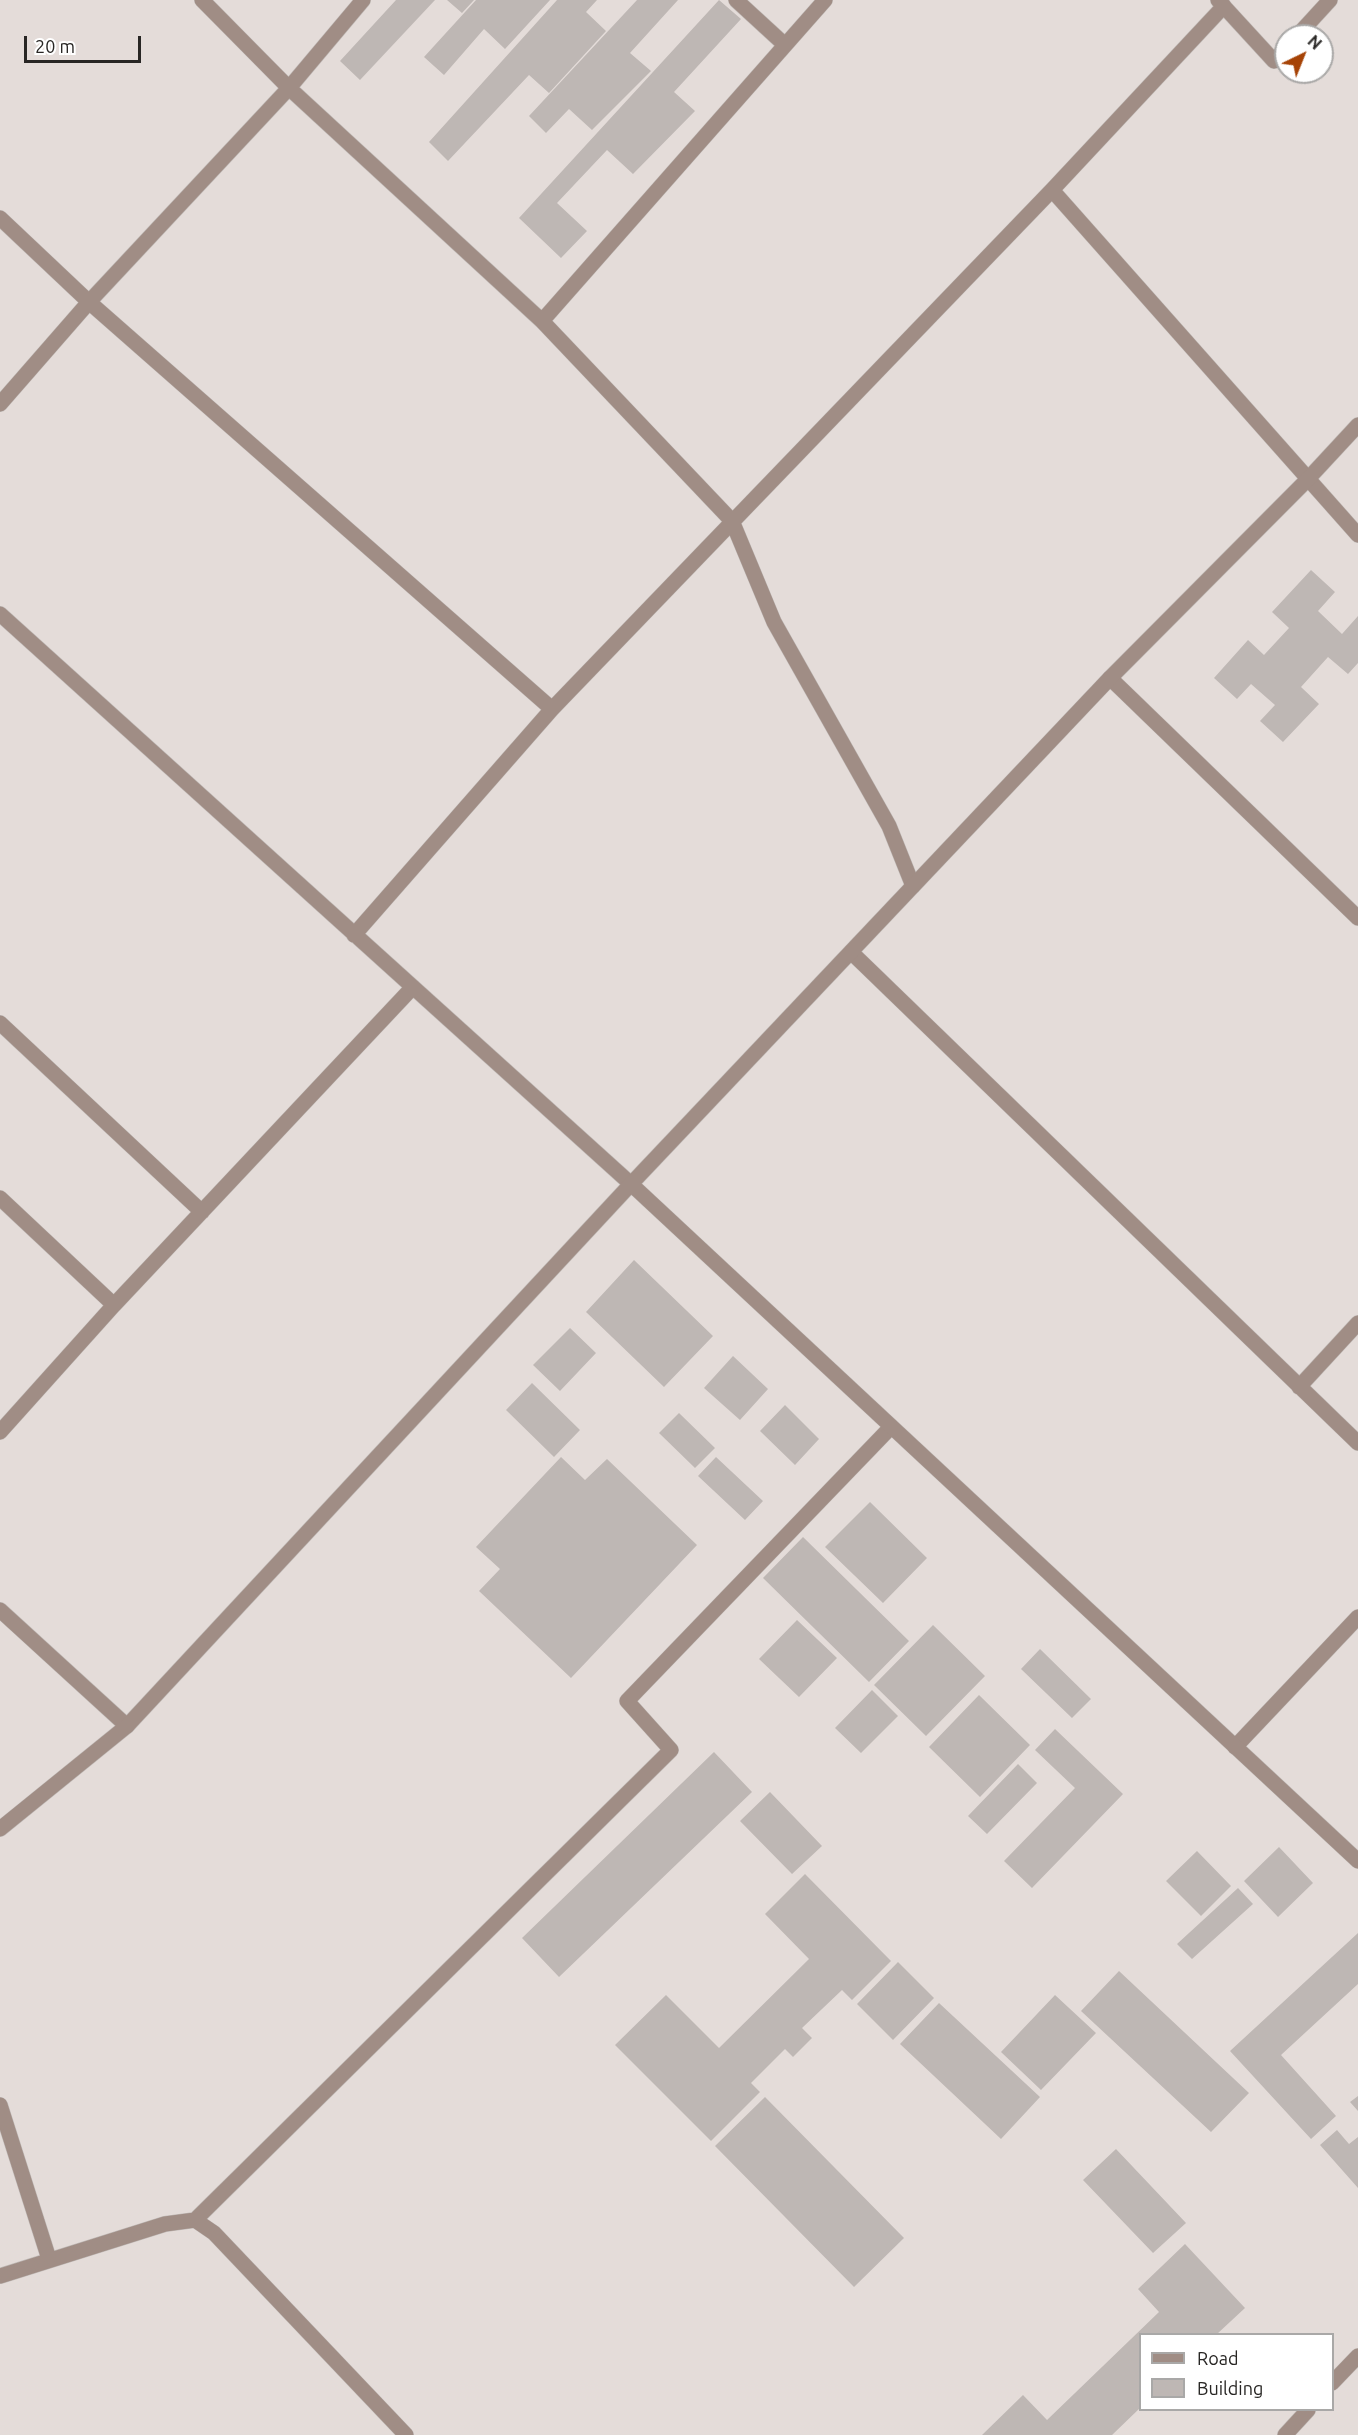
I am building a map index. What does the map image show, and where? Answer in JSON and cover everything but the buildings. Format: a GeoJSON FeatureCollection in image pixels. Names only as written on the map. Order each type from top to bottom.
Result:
{"type":"FeatureCollection","features":[{"type":"Feature","properties":{"kind":"street"},"geometry":{"type":"LineString","coordinates":[[202,0],[289,88],[542,321],[732,521],[774,622],[889,826],[913,886]]}},
{"type":"Feature","properties":{"kind":"street"},"geometry":{"type":"LineString","coordinates":[[0,404],[89,302],[289,88],[363,0]]}},
{"type":"Feature","properties":{"kind":"street"},"geometry":{"type":"LineString","coordinates":[[736,0],[785,45]]}},
{"type":"Feature","properties":{"kind":"street"},"geometry":{"type":"LineString","coordinates":[[542,321],[825,0]]}},
{"type":"Feature","properties":{"kind":"street"},"geometry":{"type":"LineString","coordinates":[[1308,24],[1330,0]]}},
{"type":"Feature","properties":{"kind":"street"},"geometry":{"type":"LineString","coordinates":[[354,935],[552,709],[1052,190],[1221,3],[1274,61]]}},
{"type":"Feature","properties":{"kind":"street"},"geometry":{"type":"LineString","coordinates":[[1052,190],[1358,535]]}},
{"type":"Feature","properties":{"kind":"street"},"geometry":{"type":"LineString","coordinates":[[0,218],[89,302],[552,709]]}},
{"type":"Feature","properties":{"kind":"street"},"geometry":{"type":"LineString","coordinates":[[0,1829],[127,1726],[631,1184],[1110,678],[1307,480],[1358,425]]}},
{"type":"Feature","properties":{"kind":"street"},"geometry":{"type":"LineString","coordinates":[[0,614],[631,1184],[1358,1861]]}},
{"type":"Feature","properties":{"kind":"street"},"geometry":{"type":"LineString","coordinates":[[1110,678],[1358,918]]}},
{"type":"Feature","properties":{"kind":"street"},"geometry":{"type":"LineString","coordinates":[[851,952],[1358,1443]]}},
{"type":"Feature","properties":{"kind":"street"},"geometry":{"type":"LineString","coordinates":[[0,1432],[114,1305],[413,987]]}},
{"type":"Feature","properties":{"kind":"street"},"geometry":{"type":"LineString","coordinates":[[0,1023],[202,1212]]}},
{"type":"Feature","properties":{"kind":"street"},"geometry":{"type":"LineString","coordinates":[[0,1198],[114,1305]]}},
{"type":"Feature","properties":{"kind":"street"},"geometry":{"type":"LineString","coordinates":[[1299,1387],[1358,1323]]}},
{"type":"Feature","properties":{"kind":"street"},"geometry":{"type":"LineString","coordinates":[[0,2276],[165,2224],[195,2220],[671,1750],[627,1701],[891,1427]]}},
{"type":"Feature","properties":{"kind":"street"},"geometry":{"type":"LineString","coordinates":[[0,1610],[127,1726]]}},
{"type":"Feature","properties":{"kind":"street"},"geometry":{"type":"LineString","coordinates":[[1235,1747],[1358,1617]]}},
{"type":"Feature","properties":{"kind":"street"},"geometry":{"type":"LineString","coordinates":[[0,2105],[49,2259]]}},
{"type":"Feature","properties":{"kind":"street"},"geometry":{"type":"LineString","coordinates":[[195,2220],[214,2233],[406,2435]]}},
{"type":"Feature","properties":{"kind":"street"},"geometry":{"type":"LineString","coordinates":[[1334,2382],[1358,2356]]}},
{"type":"Feature","properties":{"kind":"street"},"geometry":{"type":"LineString","coordinates":[[1285,2435],[1306,2411]]}}]}
